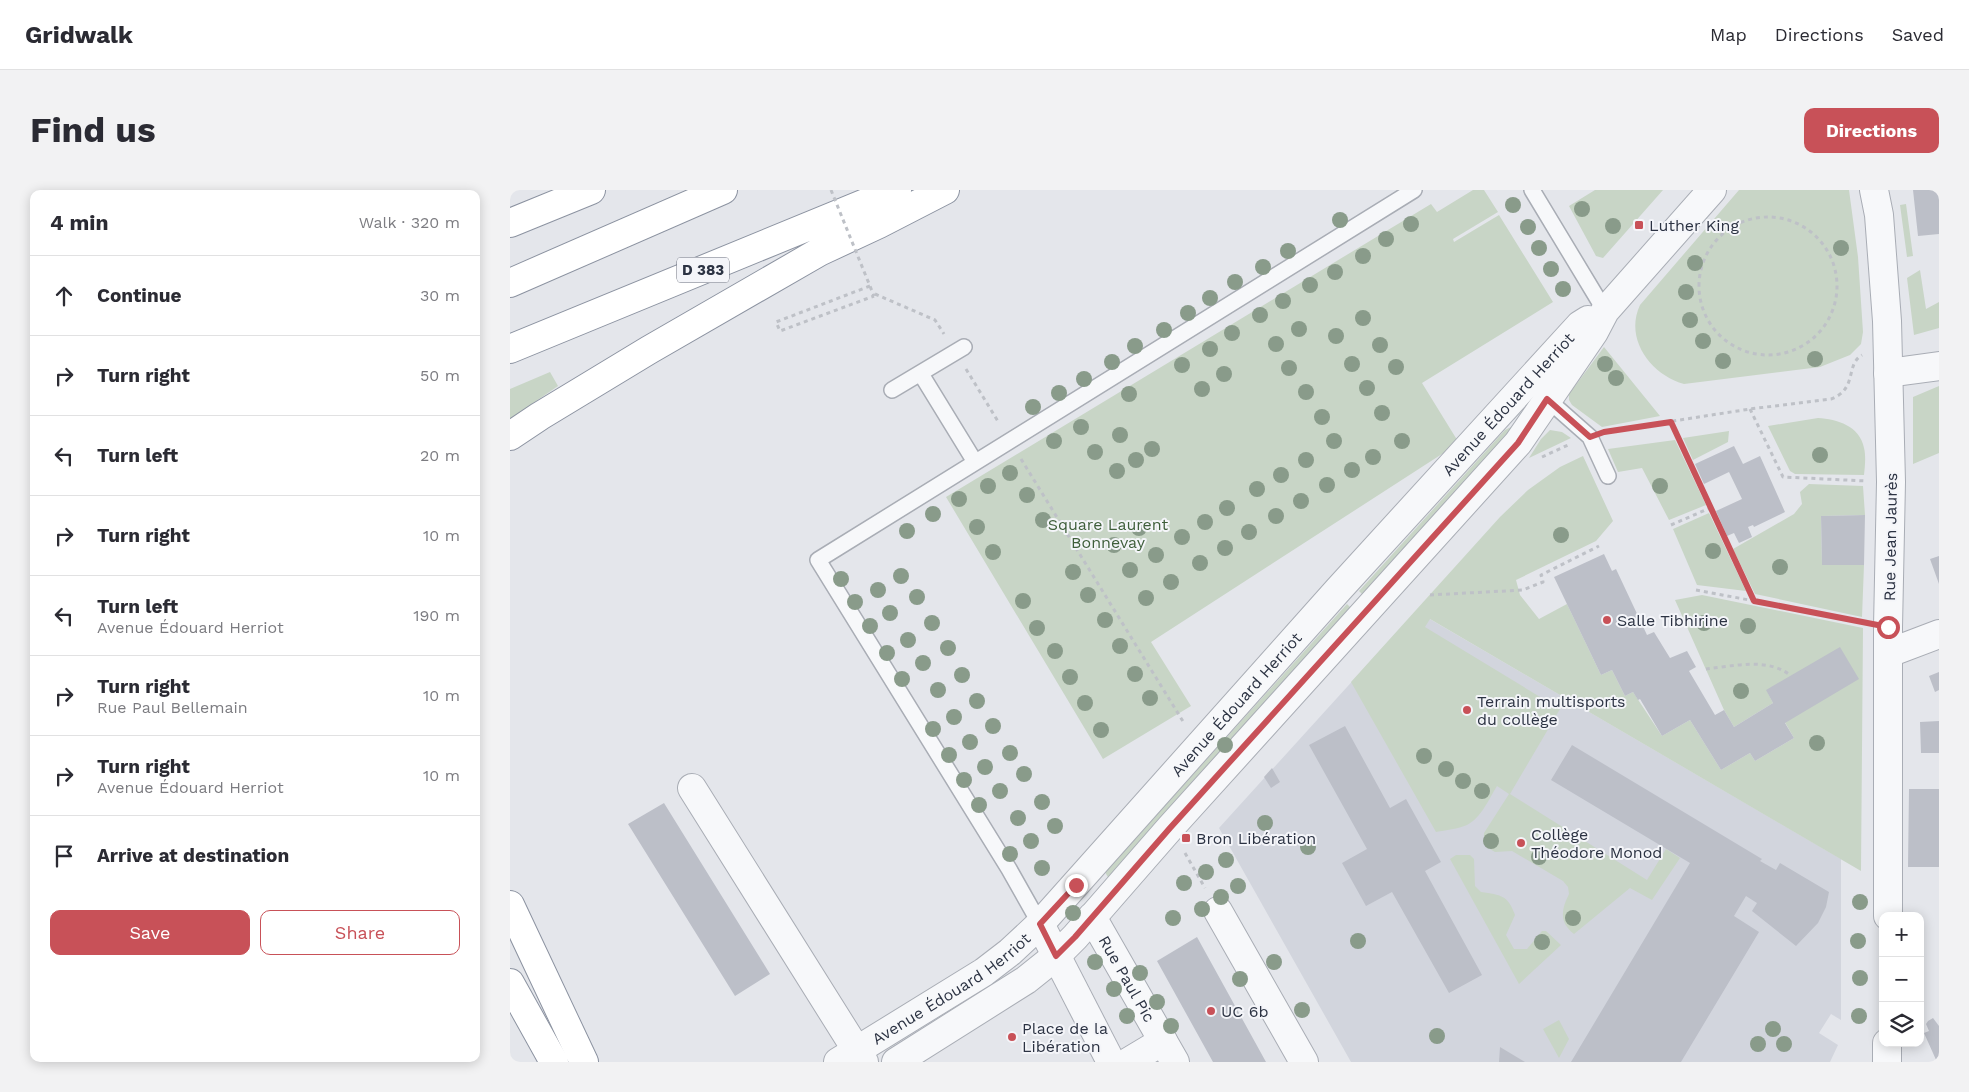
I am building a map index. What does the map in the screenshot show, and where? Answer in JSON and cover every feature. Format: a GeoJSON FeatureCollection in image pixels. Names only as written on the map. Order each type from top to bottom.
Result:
{"type":"FeatureCollection","features":[{"type":"Feature","properties":{"kind":"highway"},"geometry":{"type":"LineString","coordinates":[[510,224],[591,190]]}},
{"type":"Feature","properties":{"kind":"highway"},"geometry":{"type":"LineString","coordinates":[[510,283],[723,190]]}},
{"type":"Feature","properties":{"kind":"highway","name":"D 383"},"geometry":{"type":"LineString","coordinates":[[510,349],[897,190]]}},
{"type":"Feature","properties":{"kind":"highway"},"geometry":{"type":"LineString","coordinates":[[510,436],[649,350],[819,252],[945,190]]}},
{"type":"Feature","properties":{"kind":"highway"},"geometry":{"type":"LineString","coordinates":[[510,905],[584,1062]]}},
{"type":"Feature","properties":{"kind":"highway"},"geometry":{"type":"LineString","coordinates":[[510,983],[554,1062]]}},
{"type":"Feature","properties":{"kind":"street","name":"Avenue Édouard Herriot"},"geometry":{"type":"LineString","coordinates":[[896,1062],[1026,980],[1056,956],[1518,443],[1594,332],[1605,311],[1712,190]]}},
{"type":"Feature","properties":{"kind":"street","name":"Rue Jean Jaurès"},"geometry":{"type":"LineString","coordinates":[[1874,190],[1879,215],[1888,362],[1891,482],[1888,627],[1888,912]]}},
{"type":"Feature","properties":{"kind":"street","name":"Avenue Édouard Herriot"},"geometry":{"type":"LineString","coordinates":[[853,1058],[984,972],[1010,952],[1040,924],[1338,590],[1580,325],[1605,311]]}},
{"type":"Feature","properties":{"kind":"street"},"geometry":{"type":"LineString","coordinates":[[1888,362],[1939,366]]}},
{"type":"Feature","properties":{"kind":"street"},"geometry":{"type":"LineString","coordinates":[[1888,653],[1939,634]]}},
{"type":"Feature","properties":{"kind":"street"},"geometry":{"type":"LineString","coordinates":[[692,788],[853,1058]]}},
{"type":"Feature","properties":{"kind":"street"},"geometry":{"type":"LineString","coordinates":[[1218,911],[1304,1062]]}},
{"type":"Feature","properties":{"kind":"street","name":"Rue Paul Pic"},"geometry":{"type":"LineString","coordinates":[[1092,917],[1169,1052],[1128,1062]]}},
{"type":"Feature","properties":{"kind":"street"},"geometry":{"type":"LineString","coordinates":[[1040,924],[1111,1062]]}},
{"type":"Feature","properties":{"kind":"street"},"geometry":{"type":"LineString","coordinates":[[1887,1047],[1887,1062]]}},
{"type":"Feature","properties":{"kind":"lane"},"geometry":{"type":"LineString","coordinates":[[1040,924],[1009,869],[818,560],[1414,190]]}},
{"type":"Feature","properties":{"kind":"lane"},"geometry":{"type":"LineString","coordinates":[[1532,190],[1605,311]]}},
{"type":"Feature","properties":{"kind":"lane"},"geometry":{"type":"LineString","coordinates":[[892,390],[964,347]]}},
{"type":"Feature","properties":{"kind":"lane"},"geometry":{"type":"LineString","coordinates":[[921,374],[975,462]]}},
{"type":"Feature","properties":{"kind":"lane"},"geometry":{"type":"LineString","coordinates":[[1547,399],[1590,437],[1608,476]]}},
{"type":"Feature","properties":{"kind":"path"},"geometry":{"type":"LineString","coordinates":[[831,190],[875,295],[935,320],[945,336]]}},
{"type":"Feature","properties":{"kind":"path"},"geometry":{"type":"LineString","coordinates":[[1764,217],[1785,219],[1805,228],[1820,241],[1831,258],[1836,277],[1836,297],[1830,316],[1819,332],[1804,345],[1786,352],[1766,355],[1746,352],[1727,342],[1712,327],[1702,308],[1698,288],[1701,266],[1710,247],[1725,231],[1743,221],[1764,217]]}},
{"type":"Feature","properties":{"kind":"path"},"geometry":{"type":"LineString","coordinates":[[870,286],[776,322],[780,331],[875,295]]}},
{"type":"Feature","properties":{"kind":"path"},"geometry":{"type":"LineString","coordinates":[[1590,437],[1604,432],[1750,409],[1831,399],[1845,390],[1858,357],[1862,355],[1888,362]]}},
{"type":"Feature","properties":{"kind":"path"},"geometry":{"type":"LineString","coordinates":[[965,368],[1187,729]]}},
{"type":"Feature","properties":{"kind":"path"},"geometry":{"type":"LineString","coordinates":[[1750,409],[1783,478],[1891,482]]}},
{"type":"Feature","properties":{"kind":"path"},"geometry":{"type":"LineString","coordinates":[[1671,422],[1754,601]]}},
{"type":"Feature","properties":{"kind":"path"},"geometry":{"type":"LineString","coordinates":[[1671,525],[1710,508]]}},
{"type":"Feature","properties":{"kind":"path"},"geometry":{"type":"LineString","coordinates":[[1430,595],[1523,590],[1543,582],[1541,575],[1599,546]]}},
{"type":"Feature","properties":{"kind":"path"},"geometry":{"type":"LineString","coordinates":[[1696,590],[1888,627]]}},
{"type":"Feature","properties":{"kind":"path"},"geometry":{"type":"LineString","coordinates":[[1706,669],[1759,665],[1784,670],[1791,676]]}},
{"type":"Feature","properties":{"kind":"path"},"geometry":{"type":"LineString","coordinates":[[1170,828],[1218,911]]}},
{"type":"Feature","properties":{"kind":"shaded area","name":"Collège Théodore Monod"},"geometry":{"type":"Polygon","coordinates":[[[1416,611],[1841,859],[1841,1020],[1831,1014],[1819,1033],[1838,1045],[1830,1062],[1351,1062],[1219,828],[1416,611]]]}},
{"type":"Feature","properties":{"kind":"green space","name":"Square Laurent Bonnevay"},"geometry":{"type":"Polygon","coordinates":[[[1473,190],[1484,190],[1498,212],[1453,239],[1454,242],[1499,215],[1553,302],[1422,383],[1459,443],[1151,642],[1191,706],[1103,759],[946,497],[1431,204],[1437,212],[1473,190]]]}},
{"type":"Feature","properties":{"kind":"green space"},"geometry":{"type":"Polygon","coordinates":[[[1595,190],[1663,190],[1603,258],[1596,256],[1569,206],[1595,190]]]}},
{"type":"Feature","properties":{"kind":"green space"},"geometry":{"type":"Polygon","coordinates":[[[1739,190],[1849,190],[1858,257],[1863,332],[1861,344],[1850,355],[1820,367],[1684,384],[1661,373],[1651,364],[1638,343],[1635,330],[1636,318],[1640,305],[1739,190]]]}},
{"type":"Feature","properties":{"kind":"green space"},"geometry":{"type":"Polygon","coordinates":[[[1906,204],[1913,256],[1907,257],[1900,205],[1906,204]]]}},
{"type":"Feature","properties":{"kind":"green space"},"geometry":{"type":"Polygon","coordinates":[[[1920,270],[1926,309],[1939,302],[1939,328],[1914,335],[1907,278],[1920,270]]]}},
{"type":"Feature","properties":{"kind":"green space"},"geometry":{"type":"Polygon","coordinates":[[[1604,347],[1660,416],[1602,427],[1572,405],[1569,400],[1569,394],[1604,347]]]}},
{"type":"Feature","properties":{"kind":"green space"},"geometry":{"type":"Polygon","coordinates":[[[550,372],[558,386],[510,419],[510,389],[550,372]]]}},
{"type":"Feature","properties":{"kind":"green space"},"geometry":{"type":"Polygon","coordinates":[[[1939,386],[1939,453],[1913,464],[1913,397],[1939,386]]]}},
{"type":"Feature","properties":{"kind":"green space"},"geometry":{"type":"Polygon","coordinates":[[[1818,418],[1840,422],[1858,434],[1865,451],[1864,475],[1795,474],[1790,471],[1768,426],[1818,418]]]}},
{"type":"Feature","properties":{"kind":"green space"},"geometry":{"type":"Polygon","coordinates":[[[1511,427],[1514,428],[1367,599],[1359,591],[1505,430],[1511,427]]]}},
{"type":"Feature","properties":{"kind":"green space"},"geometry":{"type":"Polygon","coordinates":[[[1550,430],[1562,432],[1571,438],[1529,458],[1541,439],[1550,430]]]}},
{"type":"Feature","properties":{"kind":"green space"},"geometry":{"type":"Polygon","coordinates":[[[1729,431],[1728,442],[1693,460],[1683,438],[1729,431]]]}},
{"type":"Feature","properties":{"kind":"green space"},"geometry":{"type":"Polygon","coordinates":[[[1675,440],[1706,505],[1669,520],[1642,468],[1618,472],[1608,449],[1675,440]]]}},
{"type":"Feature","properties":{"kind":"green space"},"geometry":{"type":"Polygon","coordinates":[[[1583,456],[1613,521],[1596,541],[1516,580],[1520,595],[1539,619],[1567,604],[1601,675],[1612,670],[1625,696],[1633,692],[1662,736],[1690,720],[1721,770],[1750,753],[1755,761],[1794,738],[1767,691],[1773,703],[1734,727],[1724,710],[1675,600],[1702,595],[1863,628],[1861,871],[1430,619],[1425,627],[1560,709],[1510,794],[1647,880],[1666,849],[1680,858],[1652,900],[1630,888],[1574,934],[1566,925],[1563,916],[1564,905],[1569,894],[1568,887],[1563,881],[1512,851],[1495,852],[1488,848],[1484,842],[1484,833],[1509,794],[1497,786],[1484,808],[1472,822],[1460,828],[1436,832],[1351,682],[1500,517],[1528,490],[1560,467],[1583,456]]]}},
{"type":"Feature","properties":{"kind":"green space"},"geometry":{"type":"Polygon","coordinates":[[[1809,484],[1863,486],[1865,515],[1821,516],[1822,565],[1864,565],[1862,617],[1755,594],[1733,549],[1794,514],[1802,504],[1800,492],[1809,484]]]}},
{"type":"Feature","properties":{"kind":"green space"},"geometry":{"type":"Polygon","coordinates":[[[1709,513],[1746,591],[1697,585],[1673,529],[1709,513]]]}},
{"type":"Feature","properties":{"kind":"green space"},"geometry":{"type":"Polygon","coordinates":[[[1347,604],[1355,612],[1109,879],[1105,872],[1347,604]]]}},
{"type":"Feature","properties":{"kind":"green space"},"geometry":{"type":"Polygon","coordinates":[[[1456,855],[1470,855],[1474,859],[1475,886],[1481,892],[1499,895],[1510,903],[1515,915],[1506,935],[1514,949],[1527,949],[1542,931],[1546,931],[1561,945],[1519,984],[1450,859],[1456,855]]]}},
{"type":"Feature","properties":{"kind":"green space"},"geometry":{"type":"Polygon","coordinates":[[[1559,1020],[1569,1039],[1559,1058],[1543,1029],[1559,1020]]]}},
{"type":"Feature","properties":{"kind":"building"},"geometry":{"type":"Polygon","coordinates":[[[1913,190],[1939,190],[1939,234],[1918,236],[1913,190]]]}},
{"type":"Feature","properties":{"kind":"building"},"geometry":{"type":"Polygon","coordinates":[[[1734,446],[1743,464],[1760,456],[1785,512],[1754,527],[1753,525],[1748,527],[1752,537],[1739,543],[1734,533],[1727,536],[1716,511],[1742,499],[1729,472],[1704,484],[1695,464],[1734,446]]]}},
{"type":"Feature","properties":{"kind":"building"},"geometry":{"type":"Polygon","coordinates":[[[1865,515],[1864,565],[1822,565],[1821,516],[1865,515]]]}},
{"type":"Feature","properties":{"kind":"building"},"geometry":{"type":"Polygon","coordinates":[[[1604,554],[1612,571],[1616,569],[1647,635],[1654,632],[1670,658],[1687,651],[1696,667],[1689,671],[1715,715],[1724,710],[1734,727],[1773,703],[1766,690],[1840,647],[1859,679],[1785,723],[1794,738],[1755,761],[1750,753],[1721,770],[1690,720],[1662,736],[1640,699],[1638,700],[1633,692],[1625,696],[1612,670],[1601,675],[1554,577],[1604,554]]]}},
{"type":"Feature","properties":{"kind":"building"},"geometry":{"type":"Polygon","coordinates":[[[1939,556],[1939,584],[1930,559],[1939,556]]]}},
{"type":"Feature","properties":{"kind":"building"},"geometry":{"type":"Polygon","coordinates":[[[1939,672],[1939,690],[1935,692],[1929,676],[1939,672]]]}},
{"type":"Feature","properties":{"kind":"building"},"geometry":{"type":"Polygon","coordinates":[[[1939,721],[1939,753],[1921,753],[1920,722],[1939,721]]]}},
{"type":"Feature","properties":{"kind":"building"},"geometry":{"type":"Polygon","coordinates":[[[1345,726],[1390,808],[1406,799],[1441,862],[1425,871],[1482,975],[1449,993],[1392,892],[1366,906],[1342,863],[1367,849],[1309,745],[1345,726]]]}},
{"type":"Feature","properties":{"kind":"building"},"geometry":{"type":"Polygon","coordinates":[[[1572,745],[1762,859],[1760,861],[1776,870],[1780,863],[1829,892],[1826,907],[1818,923],[1796,946],[1752,911],[1757,903],[1746,896],[1734,916],[1759,932],[1681,1062],[1571,1062],[1690,863],[1551,780],[1572,745]]]}},
{"type":"Feature","properties":{"kind":"building"},"geometry":{"type":"Polygon","coordinates":[[[1272,768],[1280,782],[1271,788],[1264,777],[1272,768]]]}},
{"type":"Feature","properties":{"kind":"building"},"geometry":{"type":"Polygon","coordinates":[[[1909,789],[1939,789],[1939,867],[1908,867],[1909,789]]]}},
{"type":"Feature","properties":{"kind":"building"},"geometry":{"type":"Polygon","coordinates":[[[664,803],[770,974],[735,996],[628,824],[664,803]]]}},
{"type":"Feature","properties":{"kind":"building","name":"UC 6b"},"geometry":{"type":"Polygon","coordinates":[[[1197,937],[1266,1062],[1213,1062],[1157,961],[1197,937]]]}},
{"type":"Feature","properties":{"kind":"building"},"geometry":{"type":"Polygon","coordinates":[[[1933,1018],[1939,1026],[1939,1062],[1937,1062],[1924,1033],[1929,1031],[1926,1024],[1933,1018]]]}},
{"type":"Feature","properties":{"kind":"building"},"geometry":{"type":"Polygon","coordinates":[[[1500,1047],[1525,1062],[1499,1062],[1500,1047]]]}},
{"type":"Feature","properties":{"kind":"place","name":"Luther King"},"geometry":{"type":"Point","coordinates":[1639,225]}},
{"type":"Feature","properties":{"kind":"place","name":"Salle Tibhirine"},"geometry":{"type":"Point","coordinates":[1607,620]}},
{"type":"Feature","properties":{"kind":"place","name":"Terrain multisports du collège"},"geometry":{"type":"Point","coordinates":[1467,710]}},
{"type":"Feature","properties":{"kind":"place","name":"Bron Libération"},"geometry":{"type":"Point","coordinates":[1186,838]}},
{"type":"Feature","properties":{"kind":"place","name":"Collège Théodore Monod"},"geometry":{"type":"Point","coordinates":[1521,843]}},
{"type":"Feature","properties":{"kind":"place","name":"UC 6b"},"geometry":{"type":"Point","coordinates":[1211,1011]}},
{"type":"Feature","properties":{"kind":"place","name":"Place de la Libération"},"geometry":{"type":"Point","coordinates":[1012,1037]}},
{"type":"Feature","properties":{"kind":"route"},"geometry":{"type":"LineString","coordinates":[[1076,885],[1040,924],[1056,956],[1518,443],[1547,399],[1590,437],[1604,432],[1671,422],[1754,601],[1888,627]]}}]}
